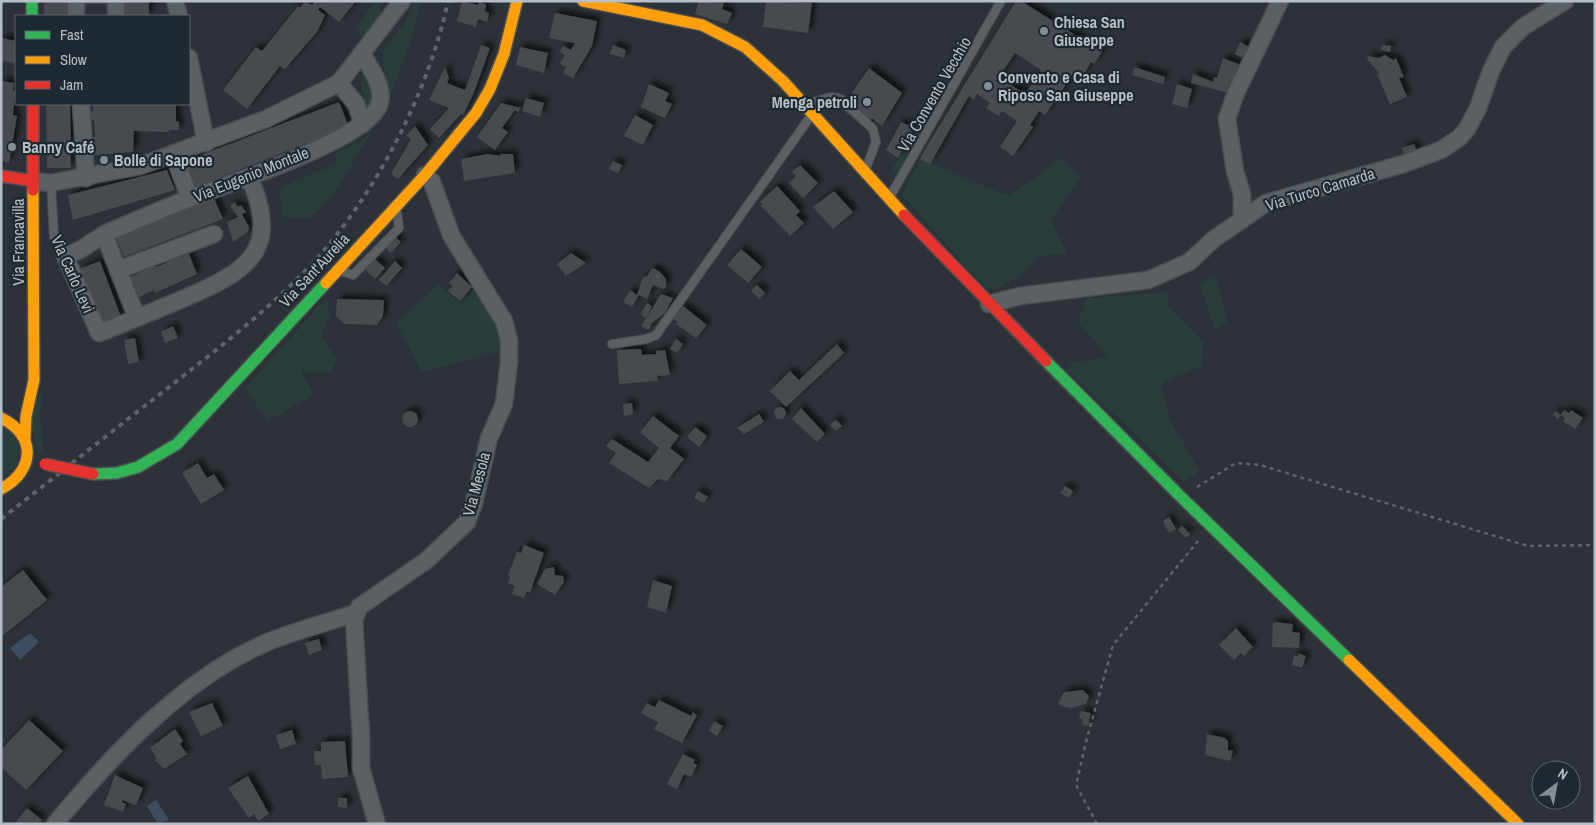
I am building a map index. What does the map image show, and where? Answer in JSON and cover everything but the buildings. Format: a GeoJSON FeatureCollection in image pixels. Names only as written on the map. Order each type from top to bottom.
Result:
{"type":"FeatureCollection","features":[{"type":"Feature","properties":{"kind":"main road"},"geometry":{"type":"LineString","coordinates":[[32,1],[32,15]]}},
{"type":"Feature","properties":{"kind":"main road"},"geometry":{"type":"LineString","coordinates":[[503,1],[508,33]]}},
{"type":"Feature","properties":{"kind":"main road","name":"Via Sant'Aurelia"},"geometry":{"type":"LineString","coordinates":[[45,464],[93,474],[108,475],[146,465],[178,444],[425,175],[476,113],[490,89],[504,54],[517,1]]}},
{"type":"Feature","properties":{"kind":"main road"},"geometry":{"type":"LineString","coordinates":[[583,1],[702,25],[746,47],[783,81],[889,199],[989,304],[1180,496],[1518,824]]}},
{"type":"Feature","properties":{"kind":"main road","name":"Via Francavilla"},"geometry":{"type":"LineString","coordinates":[[25,438],[26,416],[34,380],[33,105]]}},
{"type":"Feature","properties":{"kind":"main road"},"geometry":{"type":"LineString","coordinates":[[1,176],[34,181]]}},
{"type":"Feature","properties":{"kind":"main road"},"geometry":{"type":"LineString","coordinates":[[22,474],[28,459],[28,450],[25,438],[7,411],[27,393],[34,380]]}},
{"type":"Feature","properties":{"kind":"main road"},"geometry":{"type":"LineString","coordinates":[[2,489],[22,474],[45,464],[28,450]]}},
{"type":"Feature","properties":{"kind":"street"},"geometry":{"type":"LineString","coordinates":[[76,1],[76,15]]}},
{"type":"Feature","properties":{"kind":"street"},"geometry":{"type":"LineString","coordinates":[[116,1],[116,15]]}},
{"type":"Feature","properties":{"kind":"street"},"geometry":{"type":"LineString","coordinates":[[175,1],[179,15]]}},
{"type":"Feature","properties":{"kind":"street"},"geometry":{"type":"LineString","coordinates":[[34,181],[51,183],[86,178],[140,166],[206,143],[266,119],[339,84],[392,9],[402,1]]}},
{"type":"Feature","properties":{"kind":"street"},"geometry":{"type":"LineString","coordinates":[[1242,220],[1242,194],[1227,118],[1236,93],[1280,1]]}},
{"type":"Feature","properties":{"kind":"street","name":"Via Turco Camarda"},"geometry":{"type":"LineString","coordinates":[[989,304],[1020,296],[1148,280],[1189,262],[1214,239],[1266,204],[1403,164],[1447,146],[1467,129],[1478,108],[1491,71],[1503,47],[1523,27],[1565,1]]}},
{"type":"Feature","properties":{"kind":"street","name":"Via Eugenio Montale"},"geometry":{"type":"LineString","coordinates":[[65,256],[81,251],[104,234],[190,198],[249,177],[350,133],[363,124],[379,107],[379,80],[362,54]]}},
{"type":"Feature","properties":{"kind":"street"},"geometry":{"type":"LineString","coordinates":[[190,63],[206,143]]}},
{"type":"Feature","properties":{"kind":"street"},"geometry":{"type":"LineString","coordinates":[[339,84],[356,104],[363,124]]}},
{"type":"Feature","properties":{"kind":"street"},"geometry":{"type":"LineString","coordinates":[[81,105],[86,178]]}},
{"type":"Feature","properties":{"kind":"street"},"geometry":{"type":"LineString","coordinates":[[174,154],[190,198]]}},
{"type":"Feature","properties":{"kind":"street","name":"Via Mesola"},"geometry":{"type":"LineString","coordinates":[[356,613],[359,607],[427,560],[467,522],[474,503],[489,438],[504,404],[509,340],[504,321],[451,235],[432,182],[425,175]]}},
{"type":"Feature","properties":{"kind":"street"},"geometry":{"type":"LineString","coordinates":[[104,234],[137,318],[228,279],[245,267],[260,240],[263,215],[259,199],[249,177]]}},
{"type":"Feature","properties":{"kind":"street"},"geometry":{"type":"LineString","coordinates":[[118,270],[214,234]]}},
{"type":"Feature","properties":{"kind":"street","name":"Via Carlo Levi"},"geometry":{"type":"LineString","coordinates":[[65,256],[99,333],[137,318]]}},
{"type":"Feature","properties":{"kind":"street"},"geometry":{"type":"LineString","coordinates":[[55,824],[102,768],[128,742],[204,678],[263,644],[356,613]]}},
{"type":"Feature","properties":{"kind":"street"},"geometry":{"type":"LineString","coordinates":[[356,613],[354,620],[354,650],[361,737],[361,768],[377,824]]}},
{"type":"Feature","properties":{"kind":"lane","name":"Via Convento Vecchio"},"geometry":{"type":"LineString","coordinates":[[889,199],[1001,1]]}},
{"type":"Feature","properties":{"kind":"lane"},"geometry":{"type":"LineString","coordinates":[[804,104],[831,96],[841,99],[873,129],[876,142],[865,172]]}},
{"type":"Feature","properties":{"kind":"lane"},"geometry":{"type":"LineString","coordinates":[[612,344],[646,340],[656,336],[812,114]]}},
{"type":"Feature","properties":{"kind":"lane","name":"Via Carlo Levi"},"geometry":{"type":"LineString","coordinates":[[51,183],[54,237],[65,256]]}},
{"type":"Feature","properties":{"kind":"lane"},"geometry":{"type":"LineString","coordinates":[[336,270],[353,275],[399,228],[396,206]]}},
{"type":"Feature","properties":{"kind":"path"},"geometry":{"type":"LineString","coordinates":[[1180,496],[1236,463],[1260,464],[1528,546],[1595,545]]}},
{"type":"Feature","properties":{"kind":"path"},"geometry":{"type":"LineString","coordinates":[[1097,824],[1076,785],[1112,645],[1198,540],[1205,546]]}},
{"type":"Feature","properties":{"kind":"green space"},"geometry":{"type":"Polygon","coordinates":[[[375,1],[381,1],[380,12],[377,21],[364,38],[355,30],[375,1]]]}},
{"type":"Feature","properties":{"kind":"green space"},"geometry":{"type":"Polygon","coordinates":[[[416,1],[422,1],[409,46],[387,104],[386,80],[382,57],[384,48],[403,26],[416,1]]]}},
{"type":"Feature","properties":{"kind":"green space"},"geometry":{"type":"Polygon","coordinates":[[[363,76],[371,77],[373,98],[366,108],[361,89],[363,76]]]}},
{"type":"Feature","properties":{"kind":"green space"},"geometry":{"type":"Polygon","coordinates":[[[922,116],[929,120],[903,167],[888,177],[922,116]]]}},
{"type":"Feature","properties":{"kind":"green space"},"geometry":{"type":"Polygon","coordinates":[[[372,132],[331,198],[310,218],[282,217],[279,188],[337,163],[335,153],[354,145],[372,132]]]}},
{"type":"Feature","properties":{"kind":"green space"},"geometry":{"type":"Polygon","coordinates":[[[1061,158],[1081,177],[1051,220],[1067,253],[1037,257],[1026,272],[995,289],[985,287],[902,195],[920,159],[1009,196],[1061,158]]]}},
{"type":"Feature","properties":{"kind":"green space"},"geometry":{"type":"Polygon","coordinates":[[[1216,276],[1227,322],[1215,330],[1199,283],[1216,276]]]}},
{"type":"Feature","properties":{"kind":"green space"},"geometry":{"type":"Polygon","coordinates":[[[438,284],[461,305],[475,288],[495,315],[503,350],[422,372],[396,324],[438,284]]]}},
{"type":"Feature","properties":{"kind":"green space"},"geometry":{"type":"Polygon","coordinates":[[[1169,292],[1168,306],[1204,342],[1201,366],[1161,384],[1169,418],[1200,472],[1184,482],[1068,370],[1073,361],[1088,361],[1107,356],[1078,322],[1087,298],[1169,292]]]}},
{"type":"Feature","properties":{"kind":"green space"},"geometry":{"type":"Polygon","coordinates":[[[327,297],[330,315],[321,335],[337,359],[331,373],[301,371],[314,395],[267,421],[245,388],[327,297]]]}},
{"type":"Feature","properties":{"kind":"green space"},"geometry":{"type":"Polygon","coordinates":[[[42,391],[40,420],[44,455],[37,451],[30,414],[42,391]]]}},
{"type":"Feature","properties":{"kind":"green space"},"geometry":{"type":"Polygon","coordinates":[[[1,424],[17,437],[18,465],[1,479],[1,424]]]}},
{"type":"Feature","properties":{"kind":"water"},"geometry":{"type":"Polygon","coordinates":[[[30,633],[39,642],[20,660],[10,648],[30,633]]]}},
{"type":"Feature","properties":{"kind":"water"},"geometry":{"type":"Polygon","coordinates":[[[156,800],[169,820],[158,824],[147,806],[156,800]]]}},
{"type":"Feature","properties":{"kind":"railway"},"geometry":{"type":"LineString","coordinates":[[1,519],[230,338],[310,266],[356,208],[396,142],[427,72],[448,1]]}},
{"type":"Feature","properties":{"kind":"traffic: fast"},"geometry":{"type":"LineString","coordinates":[[32,1],[32,15]]}},
{"type":"Feature","properties":{"kind":"traffic: fast"},"geometry":{"type":"LineString","coordinates":[[93,474],[117,473],[138,467],[177,444],[326,283]]}},
{"type":"Feature","properties":{"kind":"traffic: fast"},"geometry":{"type":"LineString","coordinates":[[1046,361],[1180,496],[1349,660]]}},
{"type":"Feature","properties":{"kind":"traffic: slow"},"geometry":{"type":"LineString","coordinates":[[326,283],[425,175],[476,113],[490,89],[504,54],[517,1]]}},
{"type":"Feature","properties":{"kind":"traffic: slow"},"geometry":{"type":"LineString","coordinates":[[583,1],[702,25],[745,47],[783,81],[904,215]]}},
{"type":"Feature","properties":{"kind":"traffic: slow"},"geometry":{"type":"LineString","coordinates":[[25,438],[26,416],[34,380],[33,190]]}},
{"type":"Feature","properties":{"kind":"traffic: slow"},"geometry":{"type":"LineString","coordinates":[[1,418],[13,425],[21,434],[26,443],[27,453],[20,473],[1,489]]}},
{"type":"Feature","properties":{"kind":"traffic: slow"},"geometry":{"type":"LineString","coordinates":[[1349,660],[1518,824]]}},
{"type":"Feature","properties":{"kind":"traffic: jam"},"geometry":{"type":"LineString","coordinates":[[33,105],[33,190]]}},
{"type":"Feature","properties":{"kind":"traffic: jam"},"geometry":{"type":"LineString","coordinates":[[1,176],[34,181]]}},
{"type":"Feature","properties":{"kind":"traffic: jam"},"geometry":{"type":"LineString","coordinates":[[904,215],[1046,361]]}},
{"type":"Feature","properties":{"kind":"traffic: jam"},"geometry":{"type":"LineString","coordinates":[[45,464],[93,474]]}},
{"type":"Feature","properties":{"kind":"place","name":"Chiesa San Giuseppe"},"geometry":{"type":"Point","coordinates":[1044,31]}},
{"type":"Feature","properties":{"kind":"place","name":"Convento e Casa di Riposo San Giuseppe"},"geometry":{"type":"Point","coordinates":[988,86]}},
{"type":"Feature","properties":{"kind":"place","name":"Menga petroli"},"geometry":{"type":"Point","coordinates":[867,102]}},
{"type":"Feature","properties":{"kind":"place","name":"Banny Café"},"geometry":{"type":"Point","coordinates":[12,147]}},
{"type":"Feature","properties":{"kind":"place","name":"Bolle di Sapone"},"geometry":{"type":"Point","coordinates":[104,160]}}]}
